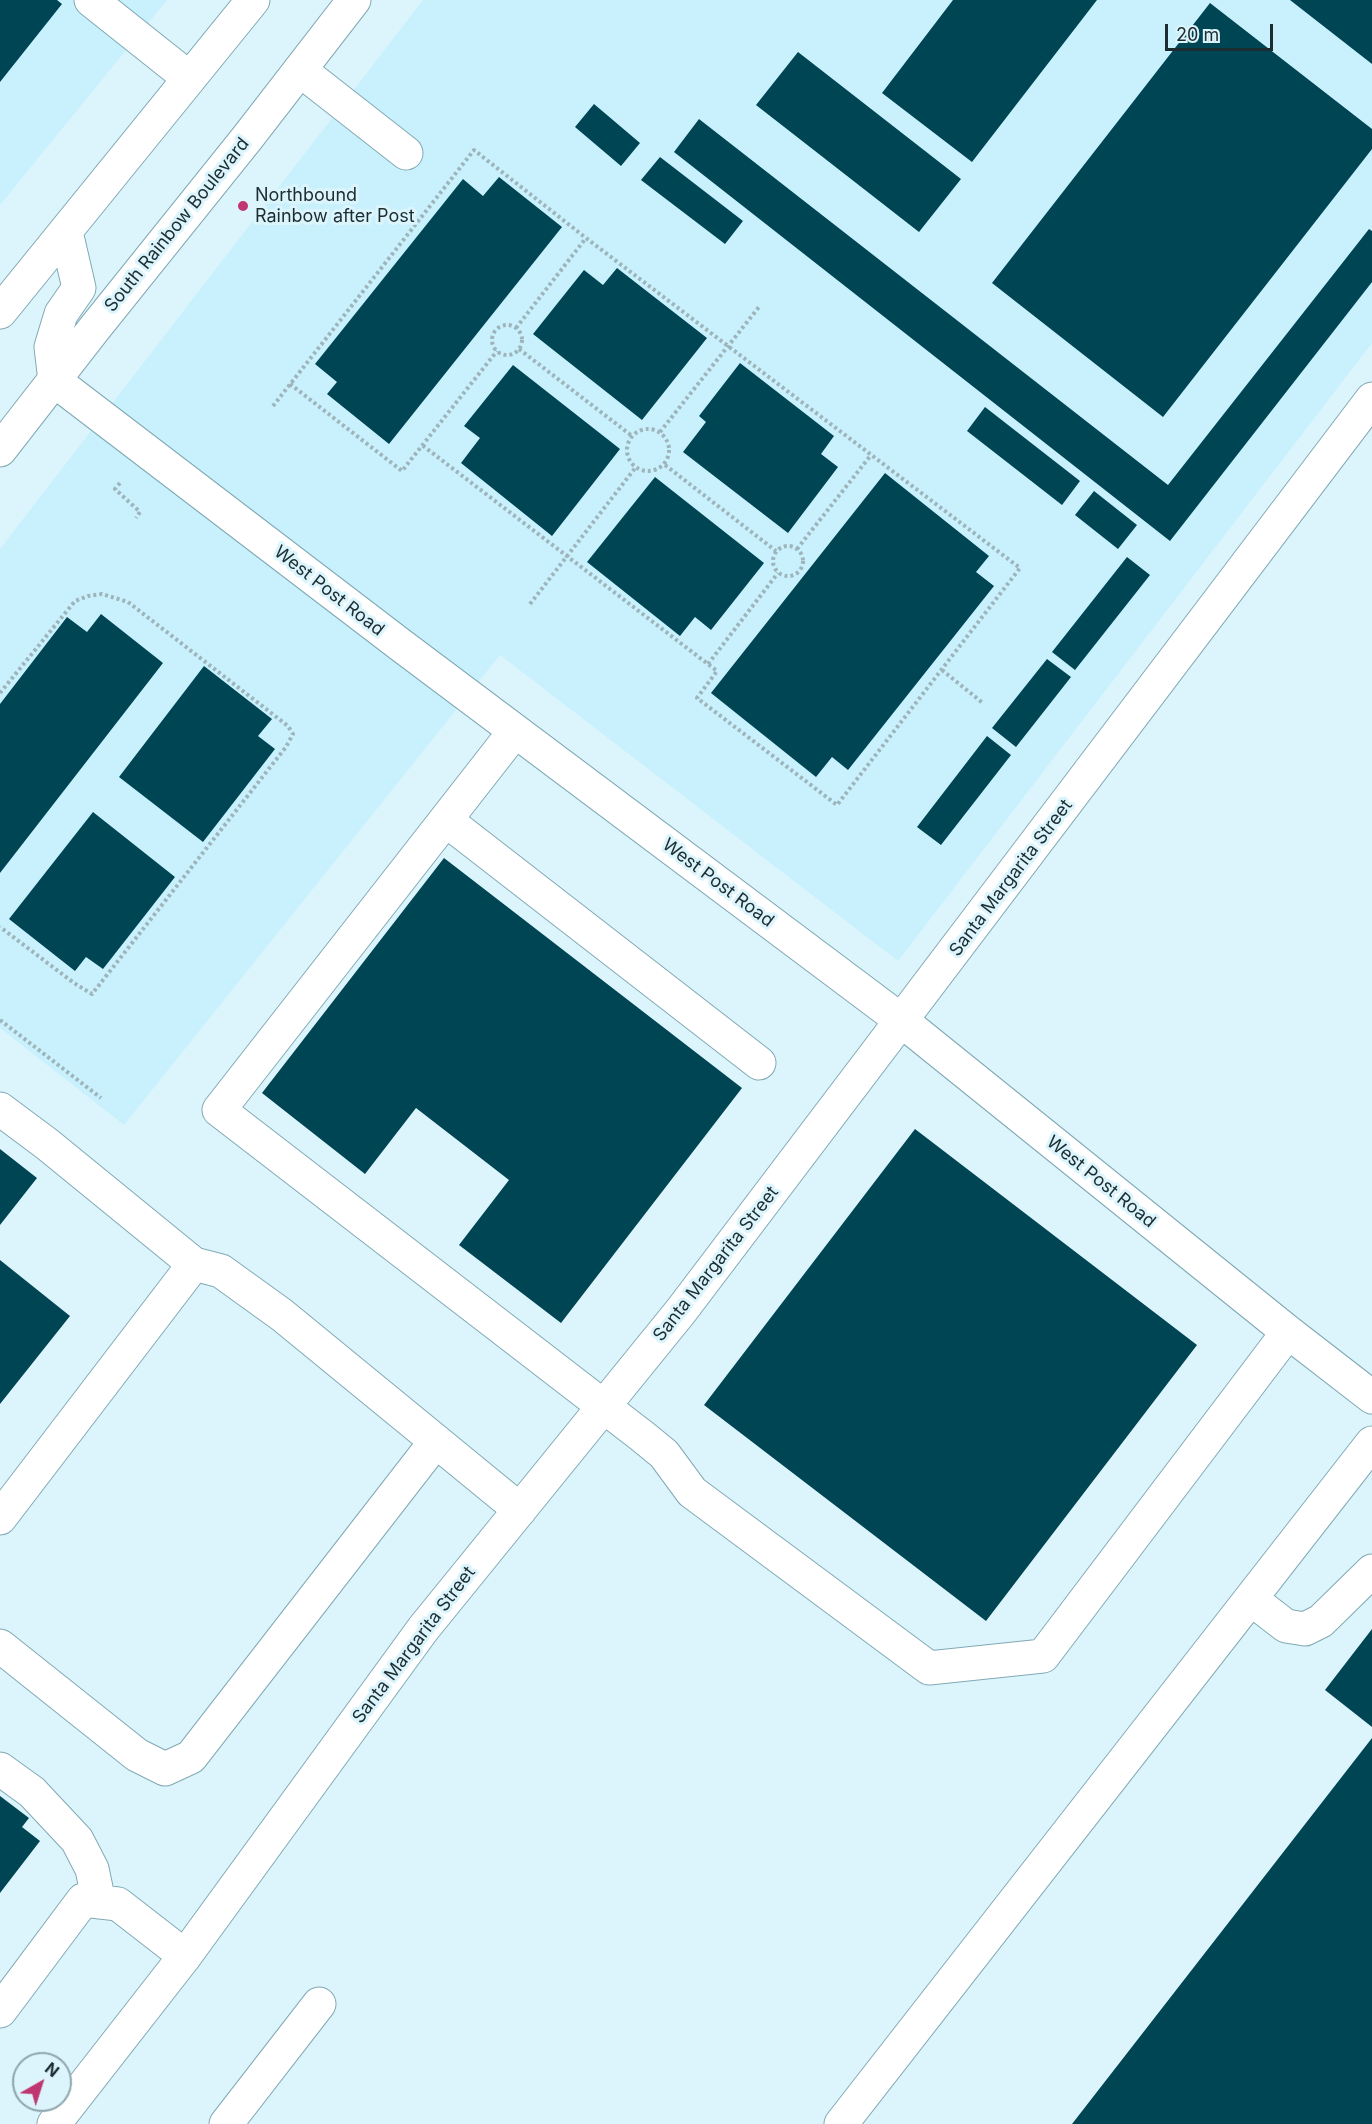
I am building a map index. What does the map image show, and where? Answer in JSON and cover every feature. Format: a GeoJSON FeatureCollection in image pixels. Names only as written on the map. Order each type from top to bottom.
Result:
{"type":"FeatureCollection","features":[{"type":"Feature","properties":{"kind":"street"},"geometry":{"type":"LineString","coordinates":[[91,0],[189,78]]}},
{"type":"Feature","properties":{"kind":"street"},"geometry":{"type":"LineString","coordinates":[[0,312],[253,0]]}},
{"type":"Feature","properties":{"kind":"street","name":"South Rainbow Boulevard"},"geometry":{"type":"LineString","coordinates":[[0,450],[354,0]]}},
{"type":"Feature","properties":{"kind":"street"},"geometry":{"type":"LineString","coordinates":[[300,70],[406,153]]}},
{"type":"Feature","properties":{"kind":"street"},"geometry":{"type":"LineString","coordinates":[[55,381],[51,347],[61,314],[79,288],[66,232]]}},
{"type":"Feature","properties":{"kind":"street","name":"West Post Road"},"geometry":{"type":"LineString","coordinates":[[55,381],[515,731],[902,1021],[1288,1332],[1372,1396]]}},
{"type":"Feature","properties":{"kind":"street","name":"Santa Margarita Street"},"geometry":{"type":"LineString","coordinates":[[66,2120],[423,1629],[688,1302],[1372,399]]}},
{"type":"Feature","properties":{"kind":"street"},"geometry":{"type":"LineString","coordinates":[[515,731],[447,821],[219,1110],[664,1454],[692,1492],[929,1668],[1043,1656],[1288,1332]]}},
{"type":"Feature","properties":{"kind":"street"},"geometry":{"type":"LineString","coordinates":[[447,821],[759,1063]]}},
{"type":"Feature","properties":{"kind":"street"},"geometry":{"type":"LineString","coordinates":[[0,1109],[47,1144],[194,1264],[220,1271],[282,1315],[520,1510]]}},
{"type":"Feature","properties":{"kind":"street"},"geometry":{"type":"LineString","coordinates":[[0,1518],[194,1264]]}},
{"type":"Feature","properties":{"kind":"street"},"geometry":{"type":"LineString","coordinates":[[0,1646],[137,1755],[165,1769],[191,1757],[436,1441]]}},
{"type":"Feature","properties":{"kind":"street"},"geometry":{"type":"LineString","coordinates":[[841,2124],[1372,1443]]}},
{"type":"Feature","properties":{"kind":"street"},"geometry":{"type":"LineString","coordinates":[[1251,1599],[1286,1626],[1305,1629],[1321,1621],[1372,1571]]}},
{"type":"Feature","properties":{"kind":"street"},"geometry":{"type":"LineString","coordinates":[[0,1769],[32,1792],[77,1840],[92,1869],[99,1902]]}},
{"type":"Feature","properties":{"kind":"street"},"geometry":{"type":"LineString","coordinates":[[0,2011],[83,1899],[118,1904],[184,1956]]}},
{"type":"Feature","properties":{"kind":"street"},"geometry":{"type":"LineString","coordinates":[[226,2124],[319,2004]]}},
{"type":"Feature","properties":{"kind":"path"},"geometry":{"type":"LineString","coordinates":[[273,406],[474,150],[1020,568],[837,805],[697,698],[717,672],[708,664],[422,445]]}},
{"type":"Feature","properties":{"kind":"path"},"geometry":{"type":"LineString","coordinates":[[516,328],[586,238]]}},
{"type":"Feature","properties":{"kind":"path"},"geometry":{"type":"LineString","coordinates":[[660,432],[759,307]]}},
{"type":"Feature","properties":{"kind":"path"},"geometry":{"type":"LineString","coordinates":[[509,324],[516,328],[521,334],[522,342],[519,350],[513,354],[504,355],[497,351],[492,345],[491,337],[495,330],[509,324]]}},
{"type":"Feature","properties":{"kind":"path"},"geometry":{"type":"LineString","coordinates":[[519,350],[632,436]]}},
{"type":"Feature","properties":{"kind":"path"},"geometry":{"type":"LineString","coordinates":[[290,384],[402,471],[497,351]]}},
{"type":"Feature","properties":{"kind":"path"},"geometry":{"type":"LineString","coordinates":[[651,429],[660,432],[668,442],[670,453],[664,465],[655,471],[643,471],[633,465],[628,456],[627,445],[632,436],[641,430],[651,429]]}},
{"type":"Feature","properties":{"kind":"path"},"geometry":{"type":"LineString","coordinates":[[797,549],[871,455]]}},
{"type":"Feature","properties":{"kind":"path"},"geometry":{"type":"LineString","coordinates":[[664,465],[776,551]]}},
{"type":"Feature","properties":{"kind":"path"},"geometry":{"type":"LineString","coordinates":[[530,604],[636,467]]}},
{"type":"Feature","properties":{"kind":"path"},"geometry":{"type":"LineString","coordinates":[[120,483],[115,489],[140,513],[136,518]]}},
{"type":"Feature","properties":{"kind":"path"},"geometry":{"type":"LineString","coordinates":[[790,546],[797,549],[802,555],[803,563],[800,571],[793,576],[778,573],[773,567],[772,559],[776,551],[790,546]]}},
{"type":"Feature","properties":{"kind":"path"},"geometry":{"type":"LineString","coordinates":[[708,664],[778,573]]}},
{"type":"Feature","properties":{"kind":"path"},"geometry":{"type":"LineString","coordinates":[[0,693],[75,601],[102,594],[128,602],[288,726],[293,734],[286,747],[92,994],[74,984],[0,927]]}},
{"type":"Feature","properties":{"kind":"path"},"geometry":{"type":"LineString","coordinates":[[942,670],[984,704]]}},
{"type":"Feature","properties":{"kind":"path"},"geometry":{"type":"LineString","coordinates":[[0,1020],[101,1098]]}},
{"type":"Feature","properties":{"kind":"shaded area"},"geometry":{"type":"Polygon","coordinates":[[[0,0],[167,0],[0,205],[0,0]]]}},
{"type":"Feature","properties":{"kind":"shaded area"},"geometry":{"type":"Polygon","coordinates":[[[423,0],[1367,0],[1372,4],[1372,343],[898,961],[500,655],[124,1125],[0,1028],[0,549],[423,0]]]}},
{"type":"Feature","properties":{"kind":"building"},"geometry":{"type":"Polygon","coordinates":[[[0,0],[57,0],[62,4],[0,82],[0,0]]]}},
{"type":"Feature","properties":{"kind":"building"},"geometry":{"type":"Polygon","coordinates":[[[953,0],[1097,0],[972,162],[882,93],[953,0]]]}},
{"type":"Feature","properties":{"kind":"building"},"geometry":{"type":"Polygon","coordinates":[[[1290,0],[1372,0],[1372,64],[1290,0]]]}},
{"type":"Feature","properties":{"kind":"building"},"geometry":{"type":"Polygon","coordinates":[[[1210,3],[1372,129],[1372,149],[1163,417],[992,283],[1210,3]]]}},
{"type":"Feature","properties":{"kind":"building"},"geometry":{"type":"Polygon","coordinates":[[[798,52],[961,179],[919,232],[756,105],[798,52]]]}},
{"type":"Feature","properties":{"kind":"building"},"geometry":{"type":"Polygon","coordinates":[[[594,104],[640,143],[621,166],[575,127],[594,104]]]}},
{"type":"Feature","properties":{"kind":"building"},"geometry":{"type":"Polygon","coordinates":[[[699,119],[1168,485],[1369,229],[1372,231],[1372,282],[1170,541],[674,152],[699,119]]]}},
{"type":"Feature","properties":{"kind":"building"},"geometry":{"type":"Polygon","coordinates":[[[660,157],[743,221],[725,244],[641,180],[660,157]]]}},
{"type":"Feature","properties":{"kind":"building"},"geometry":{"type":"Polygon","coordinates":[[[499,177],[562,227],[389,444],[327,394],[337,382],[315,364],[463,179],[483,196],[499,177]]]}},
{"type":"Feature","properties":{"kind":"building"},"geometry":{"type":"Polygon","coordinates":[[[617,268],[707,338],[642,420],[533,334],[584,270],[603,285],[617,268]]]}},
{"type":"Feature","properties":{"kind":"building"},"geometry":{"type":"Polygon","coordinates":[[[740,363],[834,436],[821,454],[838,467],[788,533],[683,452],[706,422],[699,416],[740,363]]]}},
{"type":"Feature","properties":{"kind":"building"},"geometry":{"type":"Polygon","coordinates":[[[513,365],[620,449],[552,536],[461,463],[480,438],[464,426],[513,365]]]}},
{"type":"Feature","properties":{"kind":"building"},"geometry":{"type":"Polygon","coordinates":[[[985,407],[1080,481],[1062,505],[967,431],[985,407]]]}},
{"type":"Feature","properties":{"kind":"building"},"geometry":{"type":"Polygon","coordinates":[[[885,473],[989,556],[976,572],[994,586],[848,770],[832,757],[816,777],[711,693],[885,473]]]}},
{"type":"Feature","properties":{"kind":"building"},"geometry":{"type":"Polygon","coordinates":[[[655,477],[764,563],[711,630],[695,617],[680,636],[587,562],[655,477]]]}},
{"type":"Feature","properties":{"kind":"building"},"geometry":{"type":"Polygon","coordinates":[[[1094,491],[1137,525],[1118,549],[1075,515],[1094,491]]]}},
{"type":"Feature","properties":{"kind":"building"},"geometry":{"type":"Polygon","coordinates":[[[1127,557],[1150,575],[1075,670],[1052,652],[1127,557]]]}},
{"type":"Feature","properties":{"kind":"building"},"geometry":{"type":"Polygon","coordinates":[[[101,614],[163,663],[0,873],[0,704],[67,617],[87,632],[101,614]]]}},
{"type":"Feature","properties":{"kind":"building"},"geometry":{"type":"Polygon","coordinates":[[[1047,659],[1071,677],[1016,747],[992,728],[1047,659]]]}},
{"type":"Feature","properties":{"kind":"building"},"geometry":{"type":"Polygon","coordinates":[[[204,666],[272,719],[258,736],[275,749],[203,842],[119,777],[204,666]]]}},
{"type":"Feature","properties":{"kind":"building"},"geometry":{"type":"Polygon","coordinates":[[[987,736],[1011,755],[941,845],[917,827],[987,736]]]}},
{"type":"Feature","properties":{"kind":"building"},"geometry":{"type":"Polygon","coordinates":[[[93,812],[175,877],[103,969],[86,957],[75,971],[9,919],[93,812]]]}},
{"type":"Feature","properties":{"kind":"building"},"geometry":{"type":"Polygon","coordinates":[[[444,858],[742,1088],[561,1323],[459,1245],[509,1180],[416,1108],[365,1174],[262,1093],[444,858]]]}},
{"type":"Feature","properties":{"kind":"building"},"geometry":{"type":"Polygon","coordinates":[[[915,1129],[1197,1345],[986,1621],[704,1405],[915,1129]]]}},
{"type":"Feature","properties":{"kind":"building"},"geometry":{"type":"Polygon","coordinates":[[[0,1149],[37,1178],[0,1225],[0,1149]]]}},
{"type":"Feature","properties":{"kind":"building"},"geometry":{"type":"Polygon","coordinates":[[[0,1260],[70,1316],[0,1404],[0,1260]]]}},
{"type":"Feature","properties":{"kind":"building"},"geometry":{"type":"Polygon","coordinates":[[[1372,1629],[1372,1727],[1325,1690],[1372,1629]]]}},
{"type":"Feature","properties":{"kind":"building"},"geometry":{"type":"Polygon","coordinates":[[[1372,1738],[1372,2124],[1072,2124],[1372,1738]]]}},
{"type":"Feature","properties":{"kind":"building"},"geometry":{"type":"Polygon","coordinates":[[[0,1796],[29,1818],[22,1827],[40,1841],[0,1893],[0,1796]]]}},
{"type":"Feature","properties":{"kind":"place","name":"Northbound Rainbow after Post"},"geometry":{"type":"Point","coordinates":[243,206]}}]}
